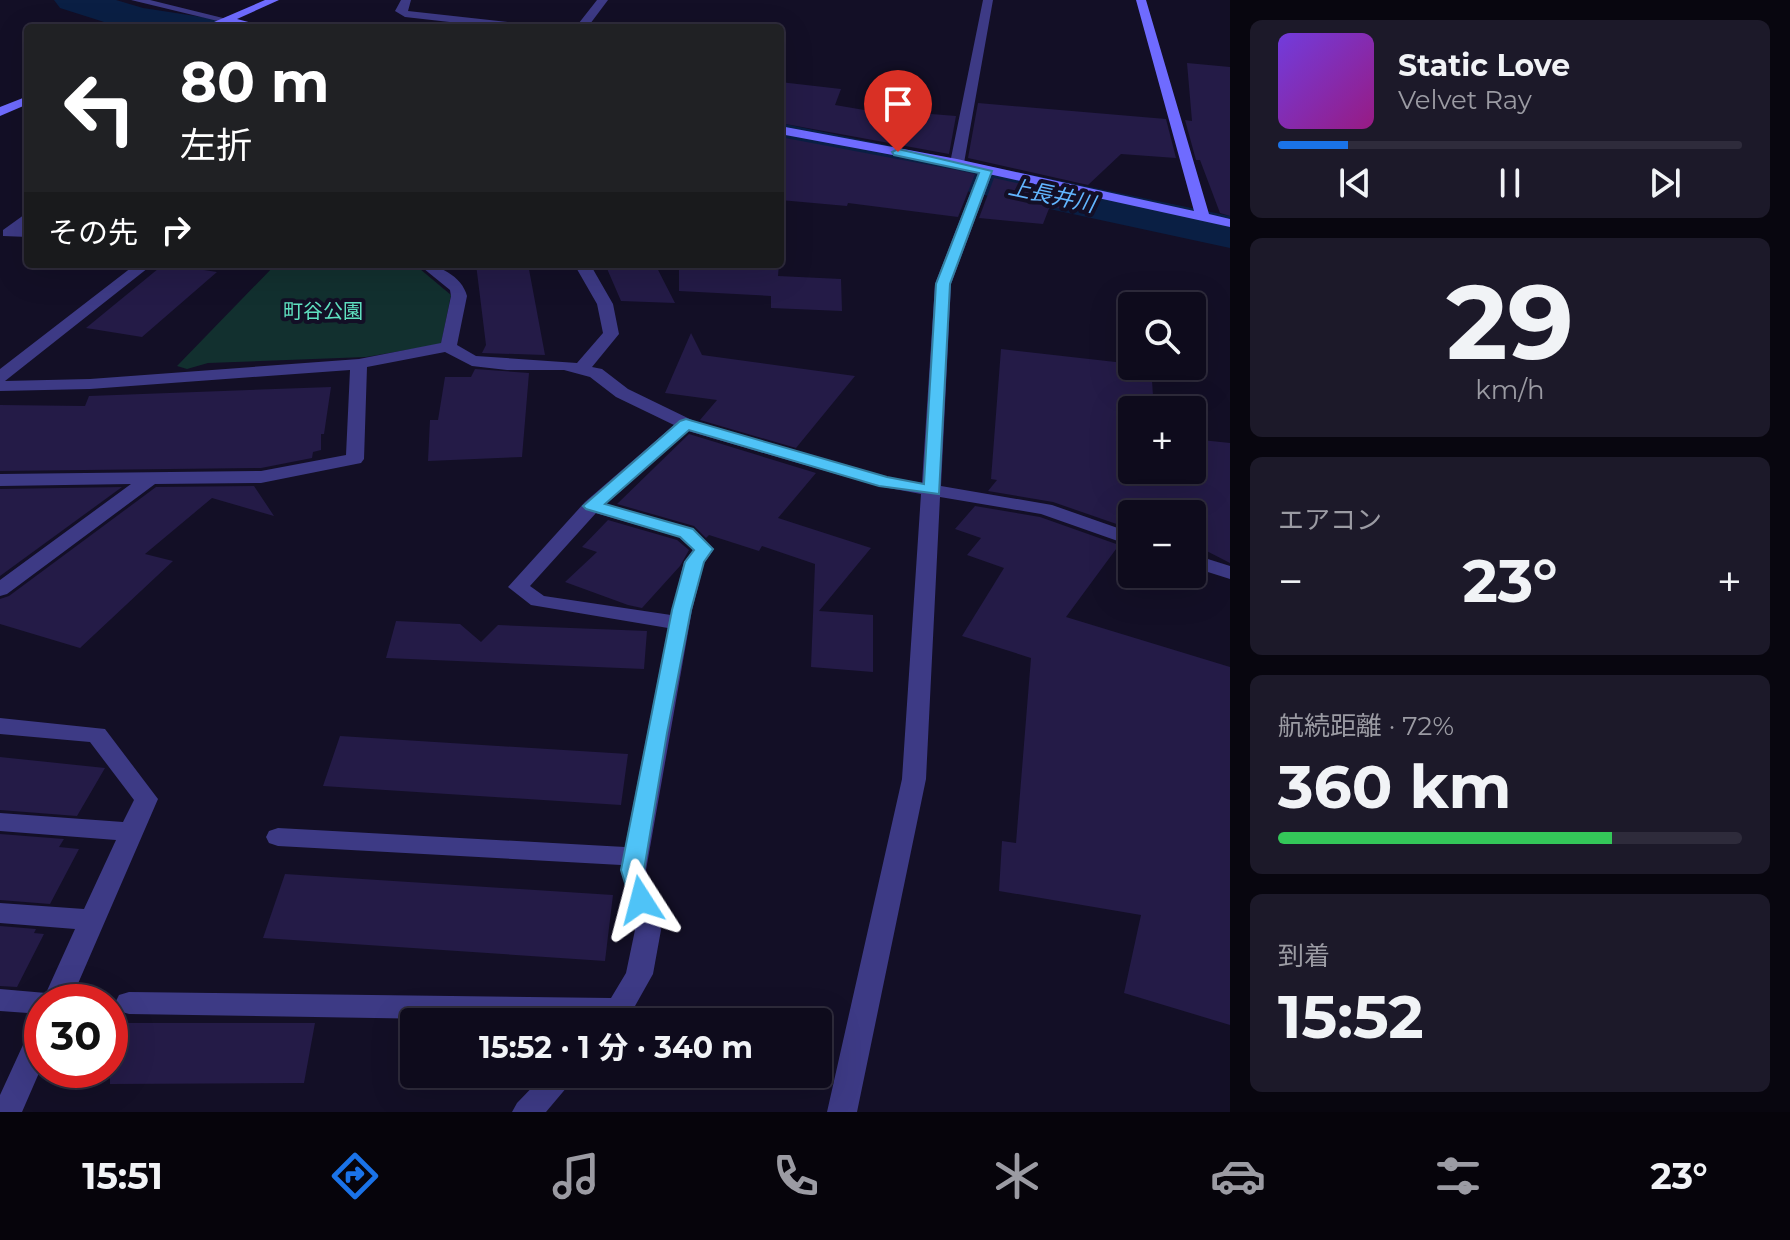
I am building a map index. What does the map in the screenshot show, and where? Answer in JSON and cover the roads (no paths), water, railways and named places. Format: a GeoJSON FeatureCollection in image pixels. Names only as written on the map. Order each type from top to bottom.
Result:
{"type":"FeatureCollection","features":[{"type":"Feature","properties":{"kind":"street"},"geometry":{"type":"LineString","coordinates":[[136,0],[246,24]]}},
{"type":"Feature","properties":{"kind":"street"},"geometry":{"type":"LineString","coordinates":[[216,24],[274,0]]}},
{"type":"Feature","properties":{"kind":"street"},"geometry":{"type":"LineString","coordinates":[[406,0],[400,11],[405,14],[497,24]]}},
{"type":"Feature","properties":{"kind":"street"},"geometry":{"type":"LineString","coordinates":[[584,24],[603,0]]}},
{"type":"Feature","properties":{"kind":"street"},"geometry":{"type":"LineString","coordinates":[[957,163],[988,0]]}},
{"type":"Feature","properties":{"kind":"street"},"geometry":{"type":"LineString","coordinates":[[1141,0],[1203,217]]}},
{"type":"Feature","properties":{"kind":"street"},"geometry":{"type":"LineString","coordinates":[[0,112],[24,102]]}},
{"type":"Feature","properties":{"kind":"street"},"geometry":{"type":"LineString","coordinates":[[784,131],[957,163],[1230,223]]}},
{"type":"Feature","properties":{"kind":"street"},"geometry":{"type":"LineString","coordinates":[[842,1112],[914,779],[943,284],[986,171]]}},
{"type":"Feature","properties":{"kind":"street"},"geometry":{"type":"LineString","coordinates":[[24,219],[8,233],[24,233]]}},
{"type":"Feature","properties":{"kind":"street"},"geometry":{"type":"LineString","coordinates":[[0,377],[140,268]]}},
{"type":"Feature","properties":{"kind":"street"},"geometry":{"type":"LineString","coordinates":[[431,268],[457,288],[459,296],[448,347]]}},
{"type":"Feature","properties":{"kind":"street"},"geometry":{"type":"LineString","coordinates":[[581,369],[611,334],[605,304],[584,268]]}},
{"type":"Feature","properties":{"kind":"street"},"geometry":{"type":"LineString","coordinates":[[0,386],[72,387],[145,383],[261,368],[359,364],[448,347],[472,361],[507,365],[564,365],[596,373],[622,393],[686,424],[885,482],[1045,509],[1118,535]]}},
{"type":"Feature","properties":{"kind":"street"},"geometry":{"type":"LineString","coordinates":[[0,480],[261,477],[355,459],[359,364]]}},
{"type":"Feature","properties":{"kind":"street"},"geometry":{"type":"LineString","coordinates":[[680,623],[538,601],[518,587],[592,506],[686,424]]}},
{"type":"Feature","properties":{"kind":"street"},"geometry":{"type":"LineString","coordinates":[[0,590],[151,478]]}},
{"type":"Feature","properties":{"kind":"street"},"geometry":{"type":"LineString","coordinates":[[592,506],[686,533],[704,549],[694,562],[680,623],[633,870],[648,930],[639,974],[620,1008]]}},
{"type":"Feature","properties":{"kind":"street"},"geometry":{"type":"LineString","coordinates":[[1206,565],[1230,573]]}},
{"type":"Feature","properties":{"kind":"street"},"geometry":{"type":"LineString","coordinates":[[0,726],[97,735],[146,799],[64,984]]}},
{"type":"Feature","properties":{"kind":"street"},"geometry":{"type":"LineString","coordinates":[[0,822],[132,832]]}},
{"type":"Feature","properties":{"kind":"street"},"geometry":{"type":"LineString","coordinates":[[278,837],[635,857]]}},
{"type":"Feature","properties":{"kind":"street"},"geometry":{"type":"LineString","coordinates":[[0,913],[93,920]]}},
{"type":"Feature","properties":{"kind":"street"},"geometry":{"type":"LineString","coordinates":[[0,1000],[24,1002]]}},
{"type":"Feature","properties":{"kind":"street"},"geometry":{"type":"LineString","coordinates":[[129,1003],[400,1010]]}},
{"type":"Feature","properties":{"kind":"street"},"geometry":{"type":"LineString","coordinates":[[7,1112],[24,1074]]}},
{"type":"Feature","properties":{"kind":"street"},"geometry":{"type":"LineString","coordinates":[[527,1112],[550,1088]]}},
{"type":"Feature","properties":{"kind":"waterway","name":"上長井川"},"geometry":{"type":"LineString","coordinates":[[74,0],[139,20],[170,24]]}},
{"type":"Feature","properties":{"kind":"waterway","name":"上長井川"},"geometry":{"type":"LineString","coordinates":[[784,138],[1230,232]]}},
{"type":"Feature","properties":{"kind":"park label","name":"町谷公園"},"geometry":{"type":"Point","coordinates":[323,311]}}]}
